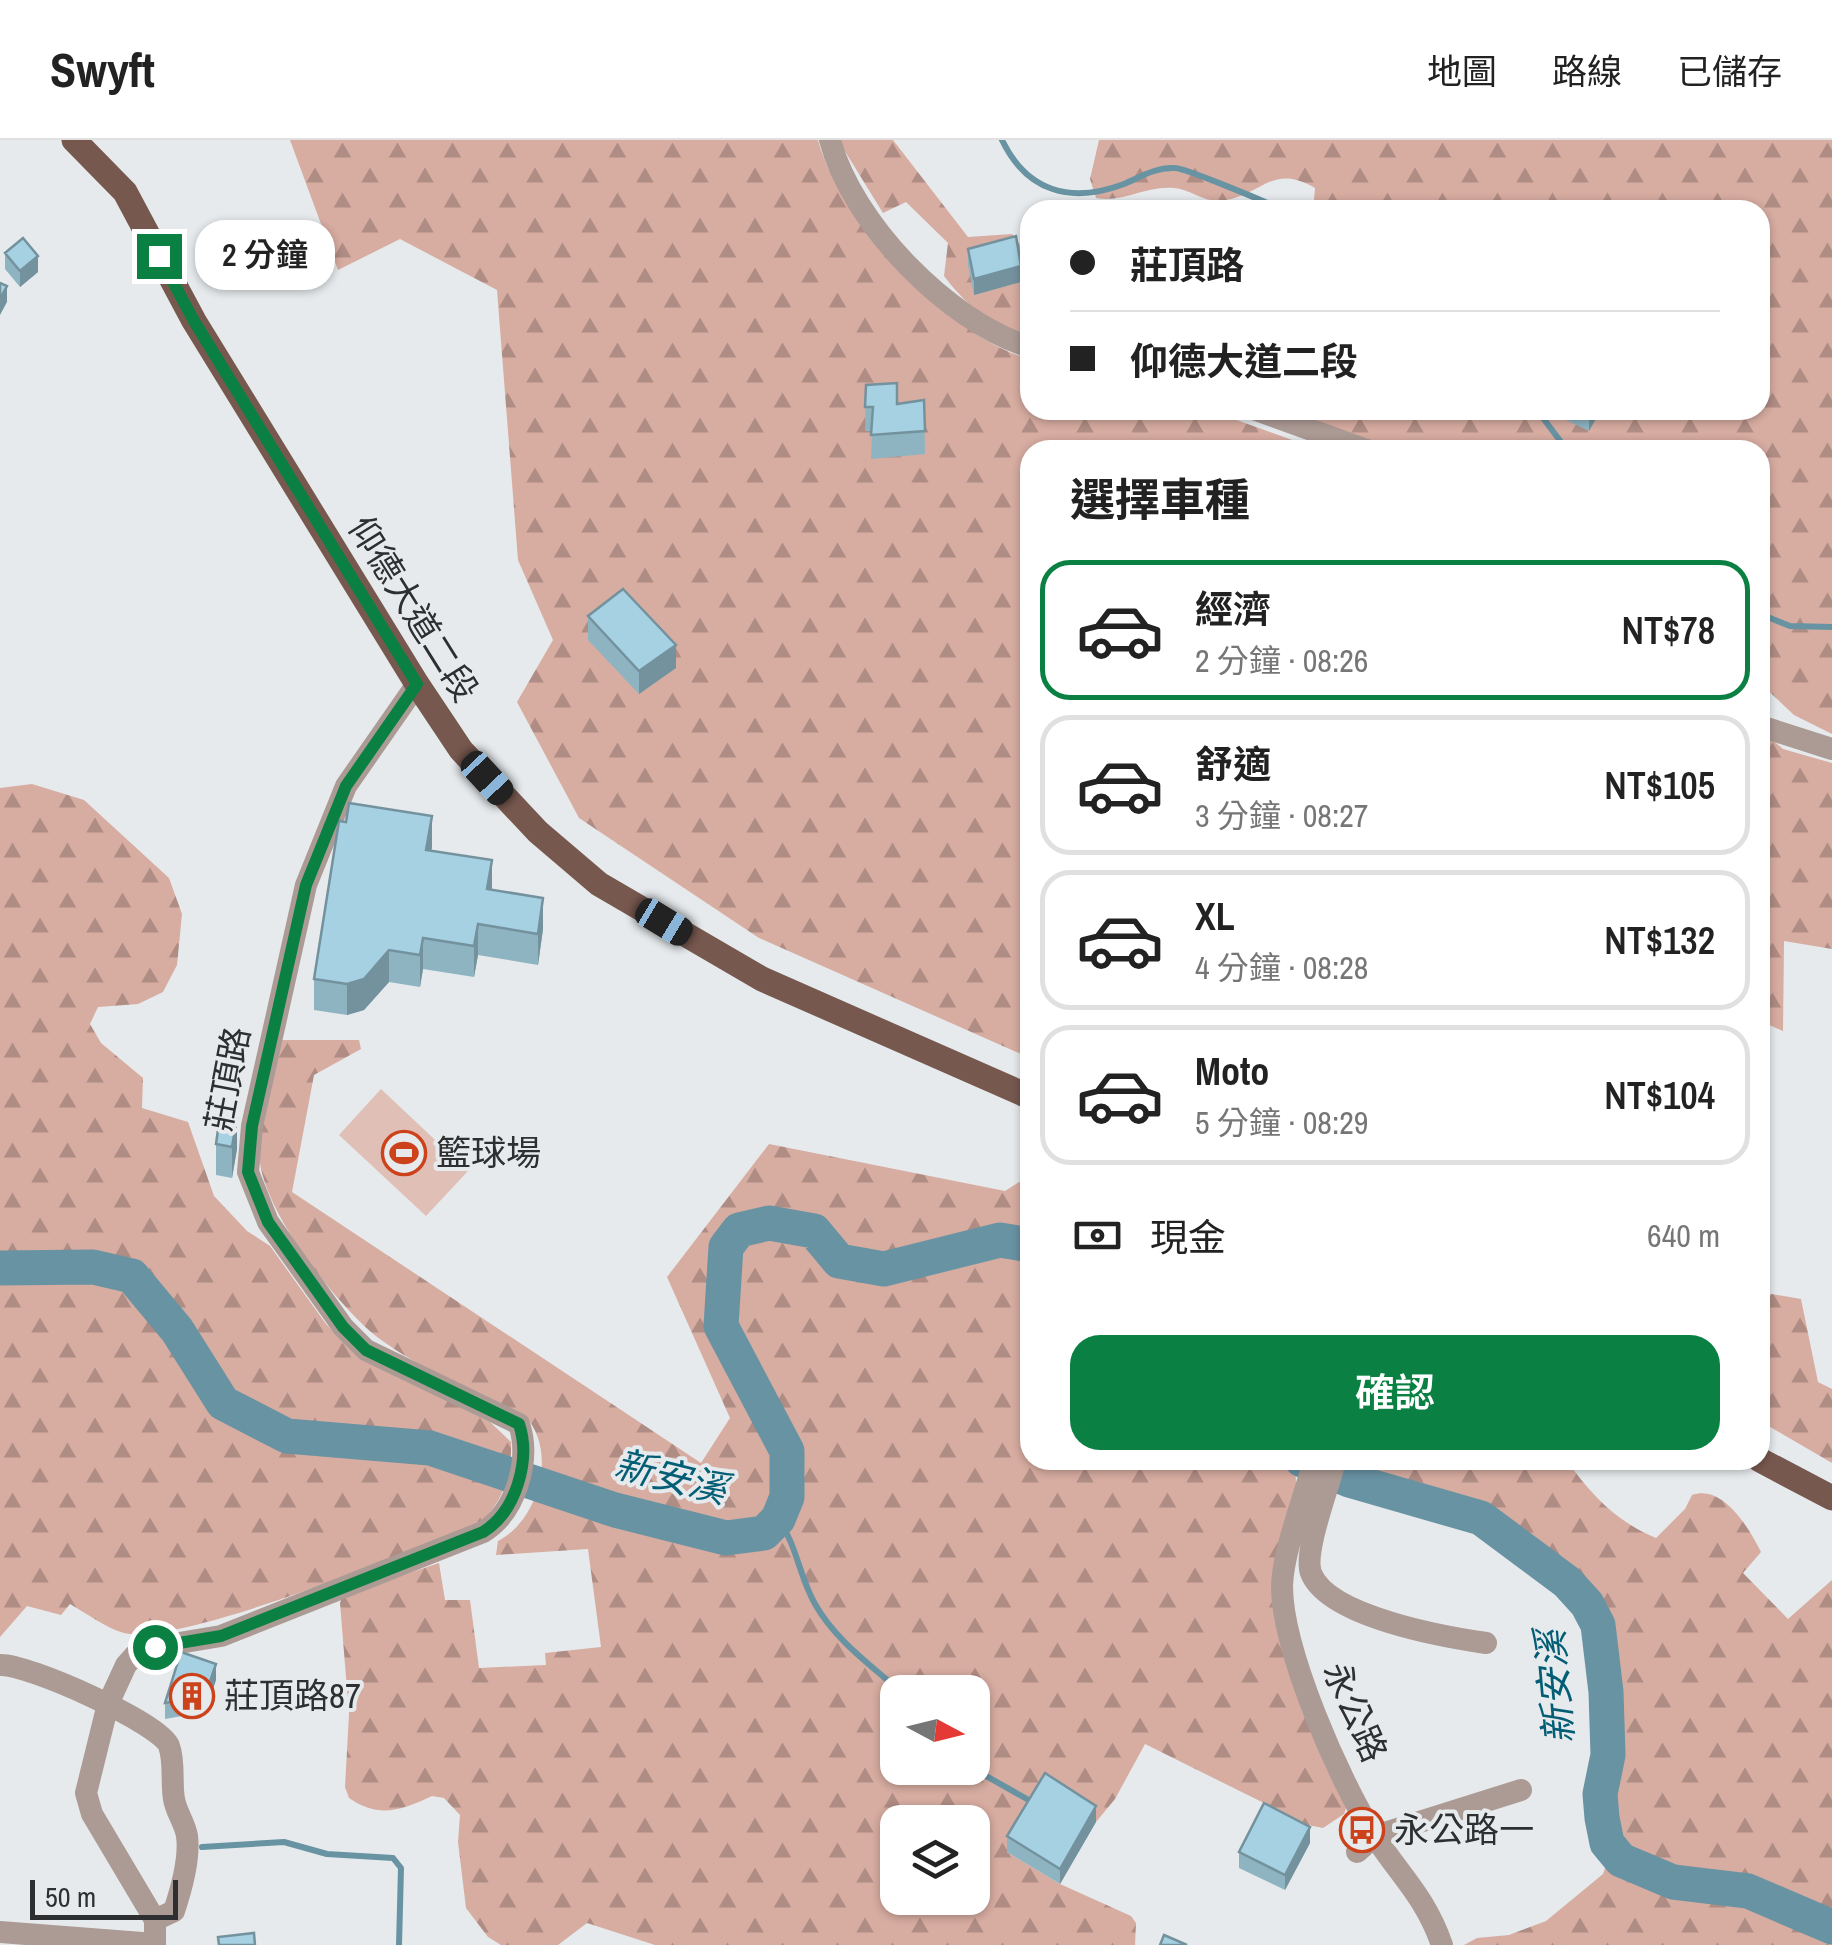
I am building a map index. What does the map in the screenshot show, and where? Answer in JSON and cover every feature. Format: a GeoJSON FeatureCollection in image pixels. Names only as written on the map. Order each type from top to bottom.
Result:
{"type":"FeatureCollection","features":[{"type":"Feature","properties":{"kind":"main road","name":"仰德大道二段"},"geometry":{"type":"LineString","coordinates":[[74,140],[125,192],[194,321],[461,750],[538,832],[599,884],[762,979],[1020,1093]]}},
{"type":"Feature","properties":{"kind":"main road"},"geometry":{"type":"LineString","coordinates":[[1770,1465],[1832,1498]]}},
{"type":"Feature","properties":{"kind":"street"},"geometry":{"type":"LineString","coordinates":[[830,140],[849,185],[878,229],[916,272],[980,326],[1020,343]]}},
{"type":"Feature","properties":{"kind":"street"},"geometry":{"type":"LineString","coordinates":[[1284,420],[1339,440]]}},
{"type":"Feature","properties":{"kind":"street","name":"莊頂路"},"geometry":{"type":"LineString","coordinates":[[108,1704],[135,1655],[221,1636],[446,1550],[499,1522],[512,1503],[526,1443],[519,1424],[366,1350],[343,1327],[268,1222],[248,1172],[252,1126],[306,885],[346,786],[417,684]]}},
{"type":"Feature","properties":{"kind":"street"},"geometry":{"type":"LineString","coordinates":[[1770,729],[1832,749]]}},
{"type":"Feature","properties":{"kind":"street"},"geometry":{"type":"LineString","coordinates":[[1315,1470],[1318,1488],[1310,1555],[1311,1573],[1321,1586],[1393,1626],[1486,1643]]}},
{"type":"Feature","properties":{"kind":"street"},"geometry":{"type":"LineString","coordinates":[[1318,1488],[1330,1470]]}},
{"type":"Feature","properties":{"kind":"street","name":"永公路"},"geometry":{"type":"LineString","coordinates":[[1318,1488],[1282,1584],[1292,1656],[1366,1844],[1432,1916],[1442,1945]]}},
{"type":"Feature","properties":{"kind":"street"},"geometry":{"type":"LineString","coordinates":[[0,1665],[26,1669],[108,1704],[131,1720],[158,1729],[169,1746],[174,1803],[187,1837],[174,1911],[155,1936]]}},
{"type":"Feature","properties":{"kind":"street"},"geometry":{"type":"LineString","coordinates":[[108,1704],[86,1793],[92,1814],[155,1936]]}},
{"type":"Feature","properties":{"kind":"street"},"geometry":{"type":"LineString","coordinates":[[1366,1844],[1521,1790]]}},
{"type":"Feature","properties":{"kind":"street"},"geometry":{"type":"LineString","coordinates":[[0,1932],[155,1936]]}},
{"type":"Feature","properties":{"kind":"green space"},"geometry":{"type":"Polygon","coordinates":[[[290,140],[818,140],[848,204],[902,271],[966,327],[1020,355],[1020,420],[1237,420],[1292,440],[1020,440],[1020,1054],[759,938],[579,818],[517,702],[553,640],[518,560],[497,290],[400,239],[338,270],[290,140]]]}},
{"type":"Feature","properties":{"kind":"green space"},"geometry":{"type":"Polygon","coordinates":[[[838,140],[893,140],[968,237],[1012,234],[1020,245],[1020,335],[993,322],[961,296],[944,276],[948,243],[906,202],[883,213],[838,140]]]}},
{"type":"Feature","properties":{"kind":"green space"},"geometry":{"type":"Polygon","coordinates":[[[1099,140],[1832,140],[1832,734],[1794,715],[1770,692],[1770,440],[1368,440],[1314,420],[1770,420],[1770,200],[1314,200],[1315,188],[1287,179],[1226,200],[1208,200],[1174,188],[1106,199],[1096,198],[1090,179],[1099,140]]]}},
{"type":"Feature","properties":{"kind":"green space"},"geometry":{"type":"Polygon","coordinates":[[[1770,738],[1783,749],[1832,763],[1832,949],[1784,941],[1783,1031],[1770,1025],[1770,738]]]}},
{"type":"Feature","properties":{"kind":"green space"},"geometry":{"type":"Polygon","coordinates":[[[32,784],[84,800],[169,878],[182,914],[177,965],[163,992],[138,1004],[98,1007],[90,1024],[101,1043],[143,1078],[142,1108],[188,1122],[214,1196],[247,1231],[270,1246],[326,1324],[360,1358],[490,1422],[511,1442],[505,1484],[484,1520],[302,1592],[195,1625],[153,1633],[124,1633],[70,1604],[61,1615],[27,1606],[0,1637],[0,788],[32,784]]]}},
{"type":"Feature","properties":{"kind":"green space"},"geometry":{"type":"Polygon","coordinates":[[[280,1040],[359,1040],[361,1049],[314,1075],[292,1192],[701,1463],[730,1418],[667,1277],[769,1144],[1005,1191],[1020,1181],[1020,1470],[1295,1470],[1279,1636],[1303,1713],[1348,1803],[1344,1814],[1323,1828],[1308,1825],[1145,1744],[1115,1799],[1096,1822],[1007,1852],[1060,1884],[1131,1916],[1136,1923],[1135,1945],[655,1945],[587,1923],[558,1945],[501,1945],[488,1937],[466,1908],[458,1842],[460,1815],[444,1798],[432,1796],[411,1805],[381,1810],[349,1798],[345,1787],[349,1714],[340,1603],[343,1595],[439,1563],[445,1600],[470,1600],[479,1668],[546,1665],[545,1653],[601,1647],[588,1549],[496,1555],[498,1541],[524,1518],[539,1484],[542,1465],[535,1431],[525,1416],[388,1345],[337,1297],[300,1250],[271,1199],[262,1175],[259,1139],[280,1040]]]}},
{"type":"Feature","properties":{"kind":"green space"},"geometry":{"type":"Polygon","coordinates":[[[1770,1294],[1801,1299],[1818,1382],[1832,1389],[1832,1463],[1770,1427],[1770,1294]]]}},
{"type":"Feature","properties":{"kind":"green space"},"geometry":{"type":"Polygon","coordinates":[[[1361,1470],[1574,1470],[1605,1506],[1628,1524],[1656,1538],[1685,1509],[1692,1495],[1703,1493],[1734,1510],[1750,1531],[1761,1552],[1743,1573],[1788,1619],[1832,1580],[1832,1945],[1464,1945],[1477,1938],[1509,1935],[1546,1921],[1603,1874],[1618,1831],[1612,1799],[1618,1755],[1607,1631],[1597,1598],[1504,1523],[1468,1501],[1365,1475],[1361,1470]]]}},
{"type":"Feature","properties":{"kind":"shaded area","name":"籃球場"},"geometry":{"type":"Polygon","coordinates":[[[381,1089],[468,1171],[426,1216],[339,1135],[381,1089]]]}},
{"type":"Feature","properties":{"kind":"building"},"geometry":{"type":"Polygon","coordinates":[[[1016,236],[1020,266],[974,279],[968,249],[1016,236]]]}},
{"type":"Feature","properties":{"kind":"building"},"geometry":{"type":"Polygon","coordinates":[[[23,238],[38,256],[20,271],[5,253],[23,238]]]}},
{"type":"Feature","properties":{"kind":"building"},"geometry":{"type":"Polygon","coordinates":[[[897,383],[897,404],[924,400],[925,431],[871,435],[873,407],[865,407],[866,385],[897,383]]]}},
{"type":"Feature","properties":{"kind":"building"},"geometry":{"type":"Polygon","coordinates":[[[623,589],[676,645],[639,671],[588,616],[623,589]]]}},
{"type":"Feature","properties":{"kind":"building"},"geometry":{"type":"Polygon","coordinates":[[[349,803],[432,816],[426,850],[492,860],[487,889],[543,898],[538,934],[478,924],[474,946],[423,938],[420,955],[389,950],[364,979],[347,984],[314,979],[339,821],[346,822],[349,803]]]}},
{"type":"Feature","properties":{"kind":"building"},"geometry":{"type":"Polygon","coordinates":[[[220,1115],[237,1118],[232,1147],[216,1144],[220,1115]]]}},
{"type":"Feature","properties":{"kind":"building"},"geometry":{"type":"Polygon","coordinates":[[[181,1652],[216,1664],[205,1696],[165,1703],[181,1652]]]}},
{"type":"Feature","properties":{"kind":"building"},"geometry":{"type":"Polygon","coordinates":[[[1045,1773],[1096,1806],[1060,1869],[1007,1836],[1045,1773]]]}},
{"type":"Feature","properties":{"kind":"building"},"geometry":{"type":"Polygon","coordinates":[[[1264,1803],[1310,1827],[1285,1875],[1239,1852],[1264,1803]]]}},
{"type":"Feature","properties":{"kind":"building"},"geometry":{"type":"Polygon","coordinates":[[[254,1933],[255,1945],[219,1945],[218,1937],[254,1933]]]}},
{"type":"Feature","properties":{"kind":"building"},"geometry":{"type":"Polygon","coordinates":[[[1164,1935],[1187,1945],[1160,1945],[1164,1935]]]}},
{"type":"Feature","properties":{"kind":"waterway"},"geometry":{"type":"LineString","coordinates":[[1002,140],[1024,172],[1052,189],[1069,193],[1105,190],[1155,171],[1175,168],[1259,200]]}},
{"type":"Feature","properties":{"kind":"waterway"},"geometry":{"type":"LineString","coordinates":[[1544,420],[1560,440]]}},
{"type":"Feature","properties":{"kind":"waterway"},"geometry":{"type":"LineString","coordinates":[[1770,618],[1790,626],[1832,627]]}},
{"type":"Feature","properties":{"kind":"waterway","name":"新安溪"},"geometry":{"type":"LineString","coordinates":[[0,1268],[93,1267],[132,1276],[177,1330],[223,1403],[287,1436],[430,1448],[615,1510],[726,1538],[764,1533],[778,1519],[787,1497],[787,1451],[721,1326],[726,1247],[739,1230],[769,1223],[814,1231],[839,1261],[884,1269],[1000,1240],[1020,1243]]}},
{"type":"Feature","properties":{"kind":"waterway","name":"新安溪"},"geometry":{"type":"LineString","coordinates":[[1326,1470],[1481,1518],[1567,1582],[1587,1604],[1598,1625],[1606,1692],[1608,1755],[1600,1794],[1602,1818],[1607,1843],[1621,1860],[1673,1882],[1748,1891],[1832,1927]]}},
{"type":"Feature","properties":{"kind":"waterway"},"geometry":{"type":"LineString","coordinates":[[778,1519],[823,1617],[881,1675]]}},
{"type":"Feature","properties":{"kind":"waterway"},"geometry":{"type":"LineString","coordinates":[[990,1778],[1034,1803]]}},
{"type":"Feature","properties":{"kind":"waterway"},"geometry":{"type":"LineString","coordinates":[[202,1847],[284,1842],[327,1854],[393,1858],[401,1868],[399,1945]]}},
{"type":"Feature","properties":{"kind":"place","name":"籃球場"},"geometry":{"type":"Point","coordinates":[404,1153]}},
{"type":"Feature","properties":{"kind":"place","name":"莊頂路87"},"geometry":{"type":"Point","coordinates":[192,1696]}},
{"type":"Feature","properties":{"kind":"place","name":"永公路一"},"geometry":{"type":"Point","coordinates":[1362,1830]}},
{"type":"Feature","properties":{"kind":"route"},"geometry":{"type":"LineString","coordinates":[[155,1647],[221,1636],[446,1550],[483,1532],[499,1522],[512,1503],[526,1443],[519,1424],[492,1408],[399,1370],[366,1350],[343,1327],[255,1198],[248,1172],[252,1126],[306,885],[346,786],[417,684],[194,321],[159,256]]}}]}
